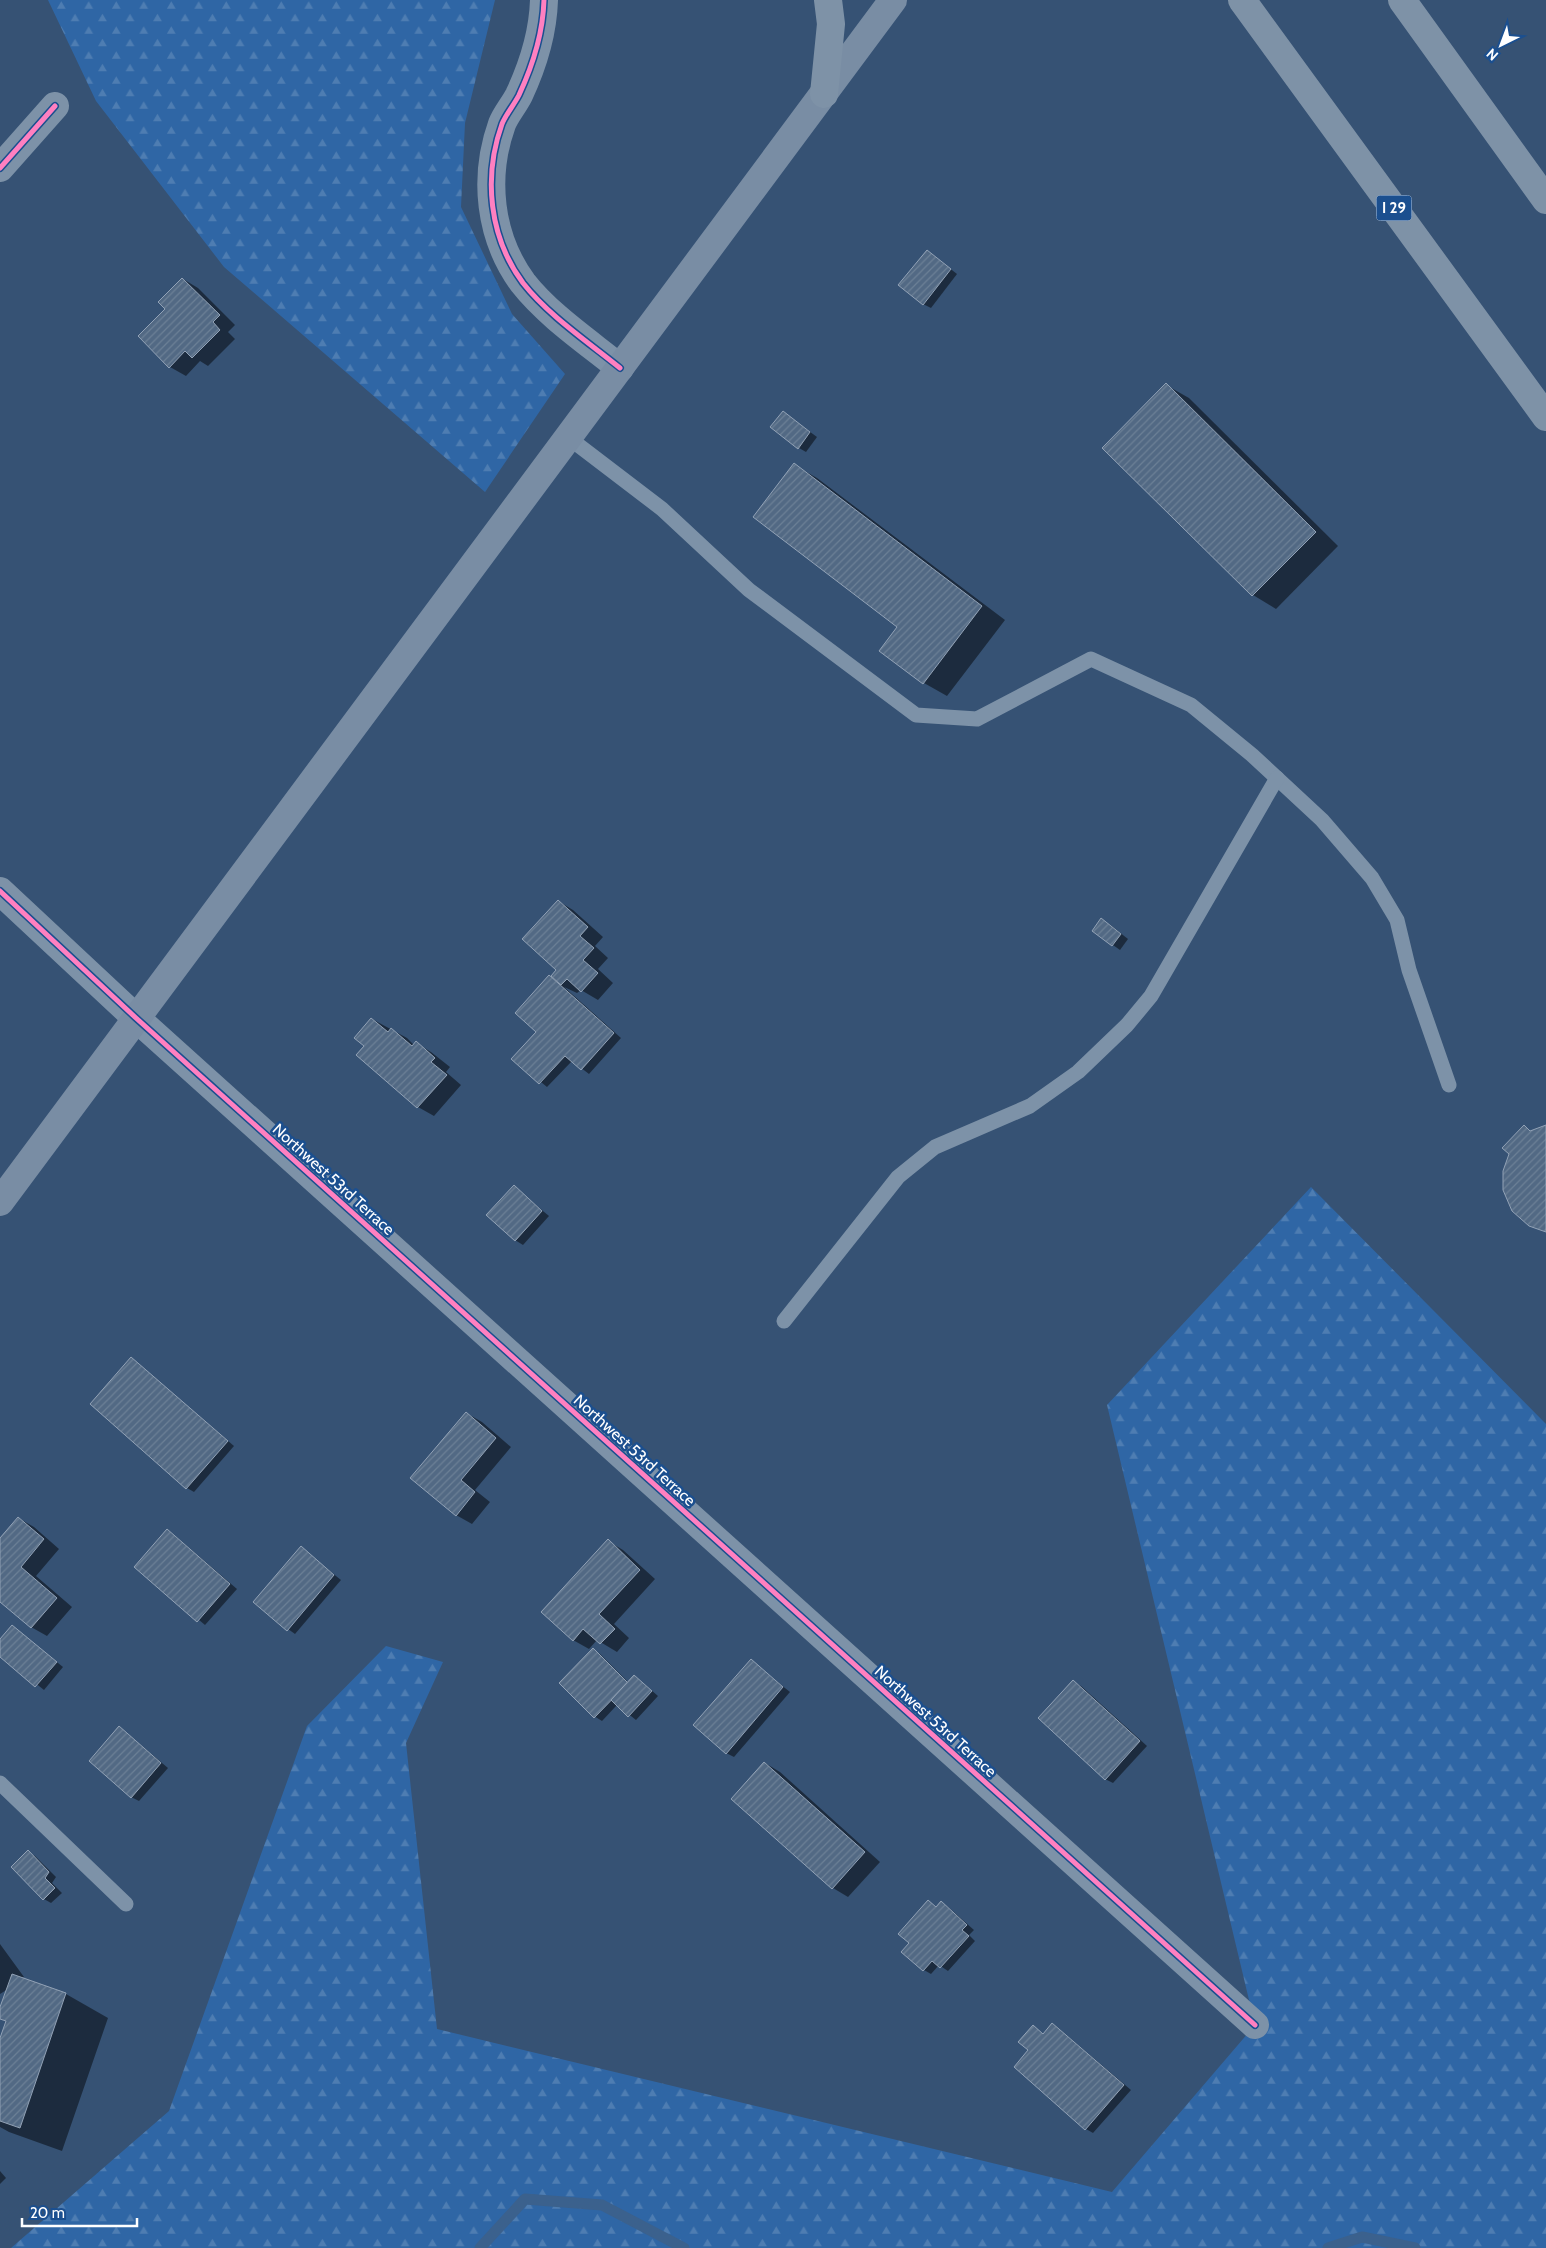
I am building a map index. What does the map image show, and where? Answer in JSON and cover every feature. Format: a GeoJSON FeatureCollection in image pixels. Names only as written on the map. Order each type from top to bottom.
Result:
{"type":"FeatureCollection","features":[{"type":"Feature","properties":{"kind":"highway"},"geometry":{"type":"LineString","coordinates":[[824,94],[831,24],[828,0]]}},
{"type":"Feature","properties":{"kind":"highway","name":"I 29"},"geometry":{"type":"LineString","coordinates":[[1242,0],[1546,417]]}},
{"type":"Feature","properties":{"kind":"highway"},"geometry":{"type":"LineString","coordinates":[[1402,0],[1546,200]]}},
{"type":"Feature","properties":{"kind":"main road"},"geometry":{"type":"LineString","coordinates":[[0,1202],[570,438],[893,0]]}},
{"type":"Feature","properties":{"kind":"street"},"geometry":{"type":"LineString","coordinates":[[544,0],[539,39],[530,68],[518,96],[503,122],[494,149],[490,177],[494,214],[498,233],[508,259],[523,283],[543,304],[620,368]]}},
{"type":"Feature","properties":{"kind":"street"},"geometry":{"type":"LineString","coordinates":[[0,168],[55,106]]}},
{"type":"Feature","properties":{"kind":"street","name":"Northwest 53rd Terrace"},"geometry":{"type":"LineString","coordinates":[[0,891],[136,1018],[1255,2025]]}},
{"type":"Feature","properties":{"kind":"lane"},"geometry":{"type":"LineString","coordinates":[[570,438],[662,509],[748,590],[916,715],[977,719],[1091,659],[1191,705],[1252,755],[1322,820],[1366,870],[1397,920],[1409,970],[1449,1085]]}},
{"type":"Feature","properties":{"kind":"lane"},"geometry":{"type":"LineString","coordinates":[[784,1322],[898,1177],[935,1147],[1030,1106],[1078,1072],[1127,1025],[1151,996],[1276,778]]}},
{"type":"Feature","properties":{"kind":"lane"},"geometry":{"type":"LineString","coordinates":[[0,1783],[126,1904]]}},
{"type":"Feature","properties":{"kind":"green space"},"geometry":{"type":"Polygon","coordinates":[[[48,0],[495,0],[465,123],[461,207],[512,314],[565,374],[485,492],[224,267],[96,101],[48,0]]]}},
{"type":"Feature","properties":{"kind":"green space"},"geometry":{"type":"Polygon","coordinates":[[[1311,1187],[1546,1424],[1546,2248],[11,2248],[169,2111],[307,1726],[386,1646],[443,1662],[406,1743],[437,2029],[1112,2192],[1255,2025],[1107,1405],[1311,1187]]]}},
{"type":"Feature","properties":{"kind":"building"},"geometry":{"type":"Polygon","coordinates":[[[927,250],[951,269],[923,305],[898,285],[927,250]]]}},
{"type":"Feature","properties":{"kind":"building"},"geometry":{"type":"Polygon","coordinates":[[[182,278],[220,315],[213,322],[220,330],[192,358],[185,351],[169,368],[138,336],[165,309],[158,302],[182,278]]]}},
{"type":"Feature","properties":{"kind":"building"},"geometry":{"type":"Polygon","coordinates":[[[1166,383],[1316,532],[1252,596],[1102,448],[1166,383]]]}},
{"type":"Feature","properties":{"kind":"building"},"geometry":{"type":"Polygon","coordinates":[[[783,411],[810,432],[798,449],[770,427],[783,411]]]}},
{"type":"Feature","properties":{"kind":"building"},"geometry":{"type":"Polygon","coordinates":[[[794,463],[982,606],[923,684],[879,651],[897,627],[753,517],[794,463]]]}},
{"type":"Feature","properties":{"kind":"building"},"geometry":{"type":"Polygon","coordinates":[[[558,900],[588,927],[580,936],[594,948],[583,960],[598,973],[581,992],[567,979],[561,985],[551,976],[556,970],[522,939],[558,900]]]}},
{"type":"Feature","properties":{"kind":"building"},"geometry":{"type":"Polygon","coordinates":[[[1101,918],[1121,934],[1112,946],[1092,931],[1101,918]]]}},
{"type":"Feature","properties":{"kind":"building"},"geometry":{"type":"Polygon","coordinates":[[[549,975],[614,1033],[581,1070],[565,1056],[539,1084],[511,1059],[536,1032],[515,1013],[549,975]]]}},
{"type":"Feature","properties":{"kind":"building"},"geometry":{"type":"Polygon","coordinates":[[[371,1018],[388,1032],[391,1028],[412,1046],[416,1041],[435,1058],[431,1062],[447,1075],[417,1108],[356,1055],[364,1046],[354,1038],[371,1018]]]}},
{"type":"Feature","properties":{"kind":"building"},"geometry":{"type":"Polygon","coordinates":[[[1524,1125],[1530,1131],[1546,1125],[1546,1232],[1529,1226],[1512,1211],[1503,1190],[1503,1171],[1509,1154],[1502,1148],[1524,1125]]]}},
{"type":"Feature","properties":{"kind":"building"},"geometry":{"type":"Polygon","coordinates":[[[514,1185],[542,1211],[515,1241],[486,1215],[514,1185]]]}},
{"type":"Feature","properties":{"kind":"building"},"geometry":{"type":"Polygon","coordinates":[[[131,1357],[228,1441],[186,1489],[90,1404],[131,1357]]]}},
{"type":"Feature","properties":{"kind":"building"},"geometry":{"type":"Polygon","coordinates":[[[466,1412],[496,1438],[461,1480],[475,1492],[456,1516],[410,1478],[466,1412]]]}},
{"type":"Feature","properties":{"kind":"building"},"geometry":{"type":"Polygon","coordinates":[[[18,1517],[44,1539],[21,1567],[57,1598],[31,1628],[0,1602],[0,1538],[18,1517]]]}},
{"type":"Feature","properties":{"kind":"building"},"geometry":{"type":"Polygon","coordinates":[[[167,1529],[230,1584],[197,1622],[134,1567],[167,1529]]]}},
{"type":"Feature","properties":{"kind":"building"},"geometry":{"type":"Polygon","coordinates":[[[608,1539],[640,1570],[599,1614],[615,1629],[600,1644],[583,1629],[573,1641],[541,1612],[608,1539]]]}},
{"type":"Feature","properties":{"kind":"building"},"geometry":{"type":"Polygon","coordinates":[[[301,1546],[334,1575],[287,1631],[253,1602],[301,1546]]]}},
{"type":"Feature","properties":{"kind":"building"},"geometry":{"type":"Polygon","coordinates":[[[12,1625],[57,1662],[35,1687],[0,1657],[0,1639],[12,1625]]]}},
{"type":"Feature","properties":{"kind":"building"},"geometry":{"type":"Polygon","coordinates":[[[593,1648],[628,1683],[594,1718],[559,1683],[593,1648]]]}},
{"type":"Feature","properties":{"kind":"building"},"geometry":{"type":"Polygon","coordinates":[[[751,1659],[783,1687],[726,1754],[693,1725],[751,1659]]]}},
{"type":"Feature","properties":{"kind":"building"},"geometry":{"type":"Polygon","coordinates":[[[634,1675],[652,1691],[628,1717],[611,1700],[634,1675]]]}},
{"type":"Feature","properties":{"kind":"building"},"geometry":{"type":"Polygon","coordinates":[[[1073,1680],[1140,1741],[1105,1780],[1038,1718],[1073,1680]]]}},
{"type":"Feature","properties":{"kind":"building"},"geometry":{"type":"Polygon","coordinates":[[[119,1726],[161,1763],[131,1798],[89,1761],[119,1726]]]}},
{"type":"Feature","properties":{"kind":"building"},"geometry":{"type":"Polygon","coordinates":[[[764,1762],[865,1852],[832,1889],[731,1799],[764,1762]]]}},
{"type":"Feature","properties":{"kind":"building"},"geometry":{"type":"Polygon","coordinates":[[[28,1850],[49,1872],[45,1878],[55,1888],[43,1900],[11,1867],[28,1850]]]}},
{"type":"Feature","properties":{"kind":"building"},"geometry":{"type":"Polygon","coordinates":[[[928,1900],[936,1907],[941,1901],[967,1925],[962,1930],[969,1936],[940,1968],[932,1961],[923,1971],[901,1952],[909,1943],[898,1934],[928,1900]]]}},
{"type":"Feature","properties":{"kind":"building"},"geometry":{"type":"Polygon","coordinates":[[[12,1974],[66,1993],[20,2128],[0,2121],[0,2038],[6,2021],[0,2019],[0,2007],[12,1974]]]}},
{"type":"Feature","properties":{"kind":"building"},"geometry":{"type":"Polygon","coordinates":[[[1052,2023],[1124,2085],[1085,2130],[1014,2067],[1028,2050],[1018,2042],[1033,2025],[1043,2034],[1052,2023]]]}},
{"type":"Feature","properties":{"kind":"waterway"},"geometry":{"type":"LineString","coordinates":[[480,2248],[525,2199],[602,2205],[684,2248]]}},
{"type":"Feature","properties":{"kind":"waterway"},"geometry":{"type":"LineString","coordinates":[[1328,2248],[1362,2237],[1415,2248]]}},
{"type":"Feature","properties":{"kind":"cycle path"},"geometry":{"type":"LineString","coordinates":[[544,0],[542,25],[533,60],[519,95],[502,124],[496,144],[491,185],[496,226],[512,265],[533,295],[569,328],[620,368]]}},
{"type":"Feature","properties":{"kind":"cycle path"},"geometry":{"type":"LineString","coordinates":[[0,168],[55,106]]}},
{"type":"Feature","properties":{"kind":"cycle path"},"geometry":{"type":"LineString","coordinates":[[0,891],[136,1018],[1255,2025]]}}]}
